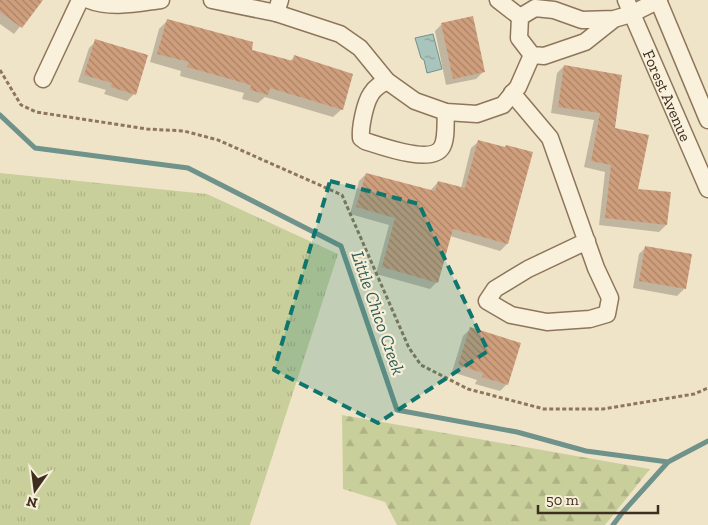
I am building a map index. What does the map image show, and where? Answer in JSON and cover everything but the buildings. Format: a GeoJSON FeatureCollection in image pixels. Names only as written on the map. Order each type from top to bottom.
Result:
{"type":"FeatureCollection","features":[{"type":"Feature","properties":{"kind":"street"},"geometry":{"type":"LineString","coordinates":[[43,79],[80,0]]}},
{"type":"Feature","properties":{"kind":"street"},"geometry":{"type":"LineString","coordinates":[[89,0],[97,4],[130,4],[161,0]]}},
{"type":"Feature","properties":{"kind":"street"},"geometry":{"type":"LineString","coordinates":[[212,0],[278,6],[340,34],[360,48],[387,81],[415,101],[446,112],[477,114],[503,105],[518,87],[532,56]]}},
{"type":"Feature","properties":{"kind":"street"},"geometry":{"type":"LineString","coordinates":[[498,0],[520,18]]}},
{"type":"Feature","properties":{"kind":"street"},"geometry":{"type":"LineString","coordinates":[[532,56],[544,56],[585,42],[629,7],[658,0]]}},
{"type":"Feature","properties":{"kind":"street","name":"Forest Avenue"},"geometry":{"type":"LineString","coordinates":[[658,0],[708,120]]}},
{"type":"Feature","properties":{"kind":"street","name":"Forest Avenue"},"geometry":{"type":"LineString","coordinates":[[629,7],[708,190]]}},
{"type":"Feature","properties":{"kind":"street"},"geometry":{"type":"LineString","coordinates":[[520,18],[535,8],[554,10],[582,20],[614,19]]}},
{"type":"Feature","properties":{"kind":"street"},"geometry":{"type":"LineString","coordinates":[[520,18],[519,38],[532,56]]}},
{"type":"Feature","properties":{"kind":"street"},"geometry":{"type":"LineString","coordinates":[[387,81],[377,87],[371,94],[368,102],[361,130],[361,138],[366,141],[420,155],[435,154],[442,147],[445,137],[446,112]]}},
{"type":"Feature","properties":{"kind":"street"},"geometry":{"type":"LineString","coordinates":[[512,94],[550,138],[587,241],[596,268],[610,298],[607,314],[590,319],[546,322],[511,315],[487,300],[495,289],[528,269],[587,241]]}},
{"type":"Feature","properties":{"kind":"path"},"geometry":{"type":"LineString","coordinates":[[0,70],[21,105],[36,112],[147,129],[184,131],[218,140],[342,195],[408,348],[421,365],[468,389],[544,409],[603,409],[694,394],[708,388]]}},
{"type":"Feature","properties":{"kind":"highlighted area"},"geometry":{"type":"Polygon","coordinates":[[[330,181],[419,204],[488,351],[378,423],[274,370],[330,181]]]}},
{"type":"Feature","properties":{"kind":"green space"},"geometry":{"type":"Polygon","coordinates":[[[0,173],[207,194],[338,254],[250,525],[0,525],[0,173]]]}},
{"type":"Feature","properties":{"kind":"green space"},"geometry":{"type":"Polygon","coordinates":[[[342,415],[650,469],[605,525],[397,525],[385,502],[343,489],[342,415]]]}},
{"type":"Feature","properties":{"kind":"water"},"geometry":{"type":"Polygon","coordinates":[[[433,34],[442,69],[427,73],[415,38],[433,34]]]}},
{"type":"Feature","properties":{"kind":"waterway","name":"Little Chico Creek"},"geometry":{"type":"LineString","coordinates":[[0,115],[35,148],[188,168],[341,246],[397,410],[517,432],[586,451],[668,462],[708,441]]}},
{"type":"Feature","properties":{"kind":"waterway"},"geometry":{"type":"LineString","coordinates":[[613,525],[668,462]]}}]}
